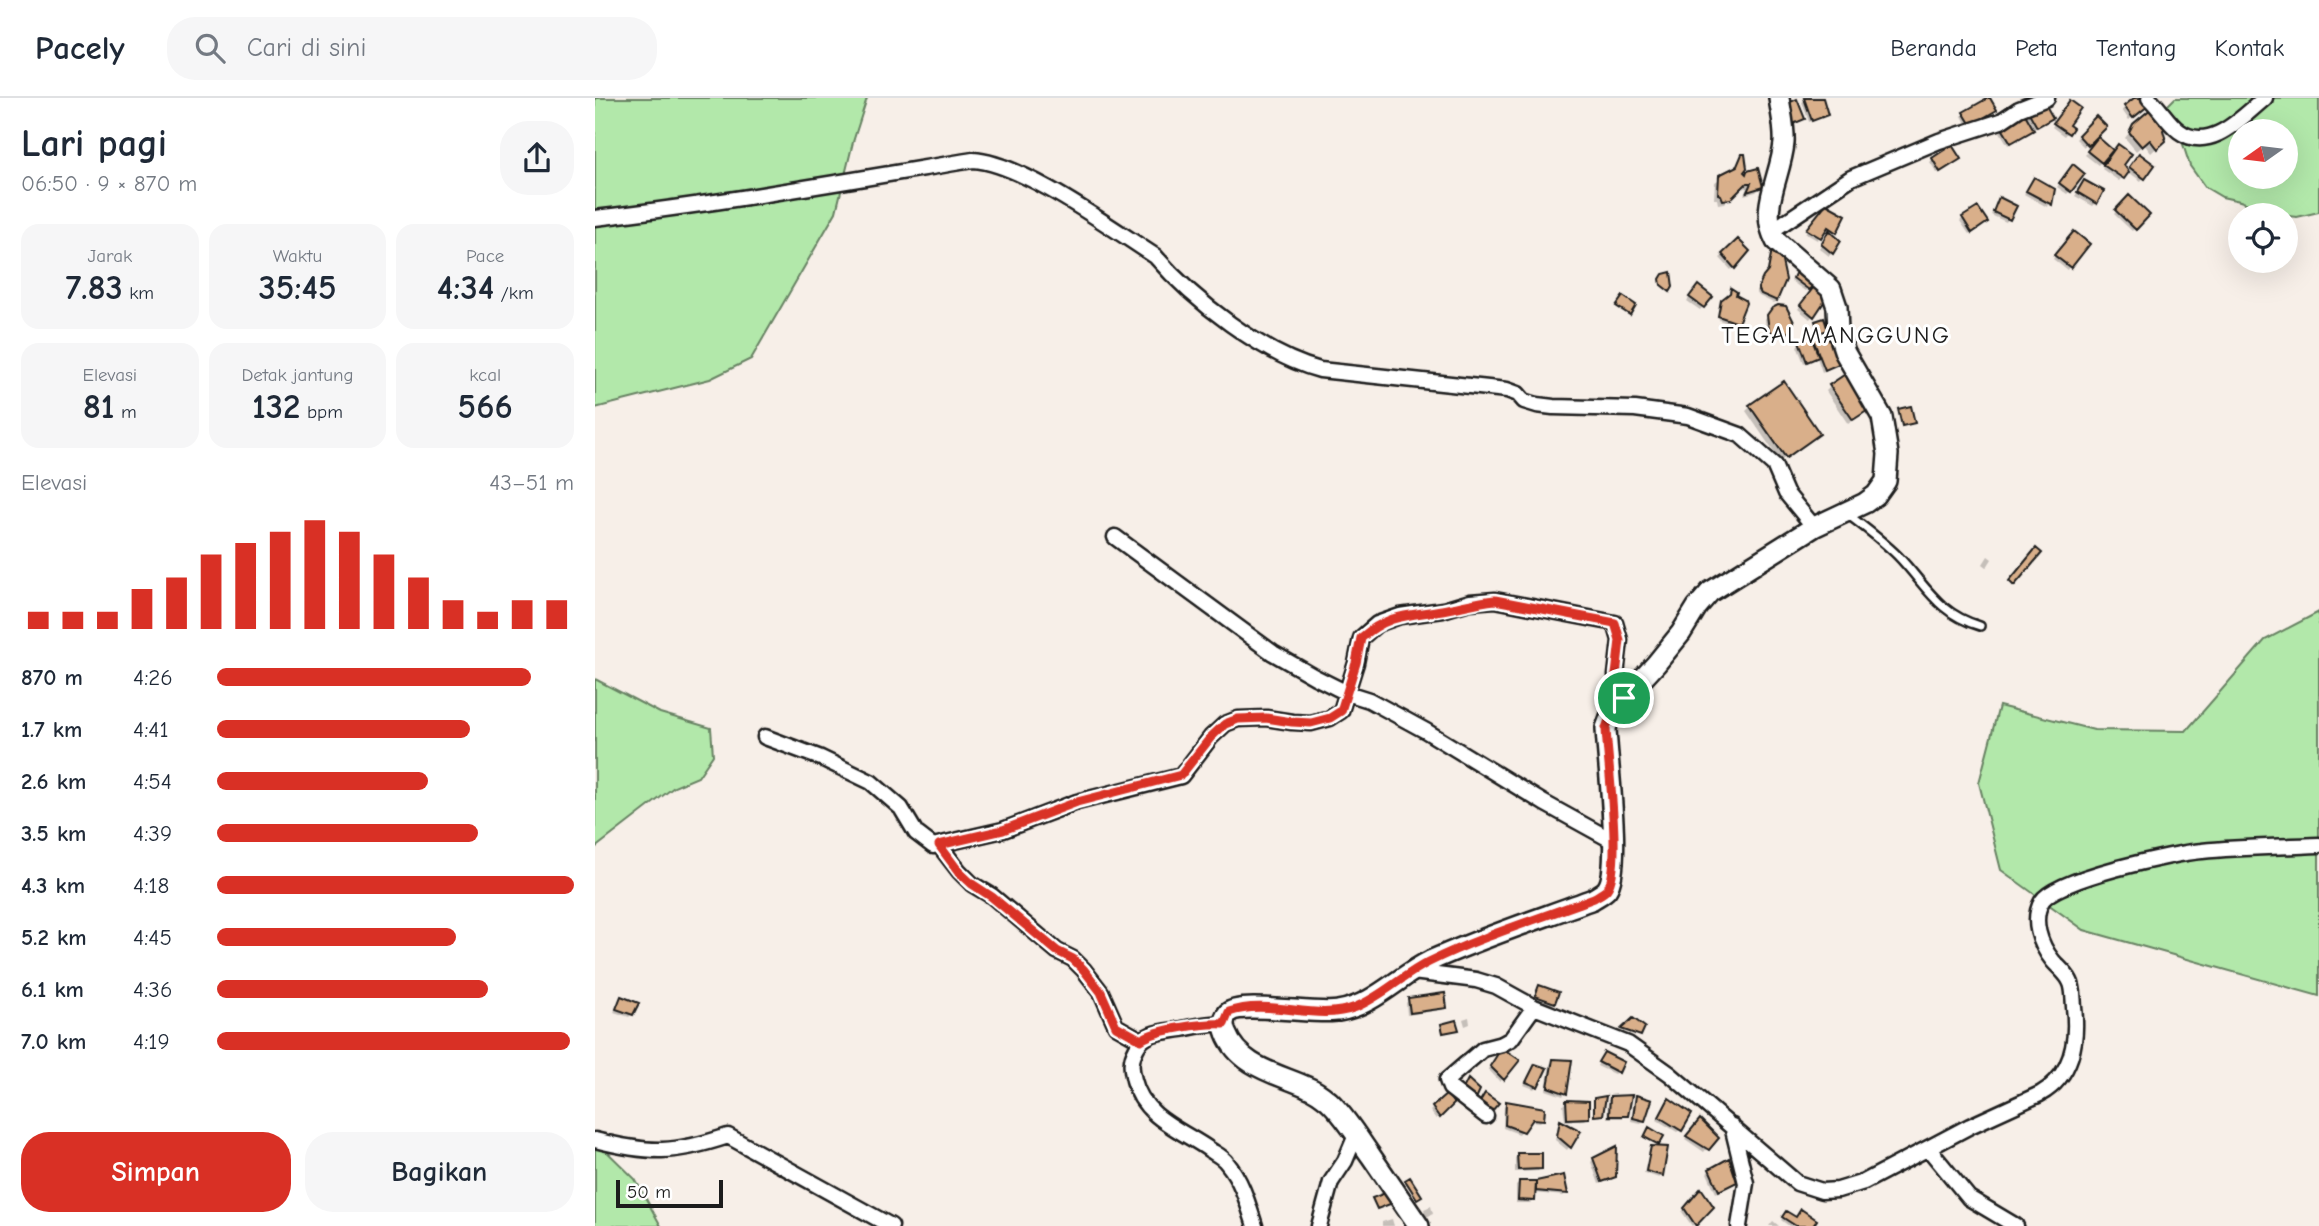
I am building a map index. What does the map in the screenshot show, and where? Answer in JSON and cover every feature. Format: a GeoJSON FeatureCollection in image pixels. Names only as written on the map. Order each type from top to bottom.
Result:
{"type":"FeatureCollection","features":[{"type":"Feature","properties":{"kind":"street"},"geometry":{"type":"LineString","coordinates":[[1419,1226],[1331,1103],[1307,1087],[1251,1062],[1228,1038],[1224,1024],[1229,1012],[1237,1009],[1320,1013],[1348,1009],[1373,998],[1428,962],[1594,898],[1607,889],[1612,876],[1613,841],[1606,728],[1612,712],[1672,643],[1710,592],[1814,527],[1846,513],[1876,495],[1886,481],[1888,454],[1882,417],[1845,353],[1838,332],[1837,307],[1831,289],[1776,241],[1770,232],[1768,211],[1784,143],[1779,98]]}},
{"type":"Feature","properties":{"kind":"street"},"geometry":{"type":"LineString","coordinates":[[1770,232],[1851,178],[1939,141],[2001,121],[2019,109],[2047,98]]}},
{"type":"Feature","properties":{"kind":"street"},"geometry":{"type":"LineString","coordinates":[[2149,98],[2179,132],[2203,138],[2215,136],[2231,127],[2265,98]]}},
{"type":"Feature","properties":{"kind":"street"},"geometry":{"type":"LineString","coordinates":[[595,218],[755,197],[811,185],[973,160],[984,161],[1030,178],[1155,256],[1169,272],[1251,338],[1304,366],[1507,390],[1518,394],[1524,401],[1553,407],[1616,407],[1688,416],[1740,435],[1763,454],[1774,465],[1786,493],[1814,527]]}},
{"type":"Feature","properties":{"kind":"street"},"geometry":{"type":"LineString","coordinates":[[1115,537],[1273,653],[1426,731],[1544,803],[1613,841]]}},
{"type":"Feature","properties":{"kind":"street"},"geometry":{"type":"LineString","coordinates":[[765,737],[821,758],[871,782],[901,808],[916,833],[933,846],[1003,830],[1077,802],[1181,775],[1211,737],[1225,724],[1238,719],[1311,723],[1330,718],[1341,711],[1361,638],[1377,624],[1400,616],[1443,610],[1470,602],[1495,600],[1615,623],[1620,640],[1616,675],[1624,698]]}},
{"type":"Feature","properties":{"kind":"street"},"geometry":{"type":"LineString","coordinates":[[939,845],[959,872],[972,884],[992,897],[1057,951],[1073,959],[1101,992],[1116,1026],[1141,1040]]}},
{"type":"Feature","properties":{"kind":"street"},"geometry":{"type":"LineString","coordinates":[[1413,972],[1476,980],[1496,986],[1534,1007],[1628,1044],[1670,1074],[1797,1183],[1822,1191],[1838,1190],[1864,1182],[2051,1088],[2062,1076],[2073,1050],[2075,1012],[2072,984],[2044,948],[2038,934],[2038,913],[2043,900],[2050,893],[2085,878],[2200,851],[2319,845]]}},
{"type":"Feature","properties":{"kind":"street"},"geometry":{"type":"LineString","coordinates":[[1486,1116],[1450,1088],[1448,1079],[1483,1049],[1511,1039],[1534,1007]]}},
{"type":"Feature","properties":{"kind":"street"},"geometry":{"type":"LineString","coordinates":[[1224,1024],[1205,1023],[1148,1035],[1141,1040],[1132,1058],[1131,1069],[1135,1087],[1142,1100],[1168,1125],[1225,1160],[1245,1194],[1255,1226]]}},
{"type":"Feature","properties":{"kind":"street"},"geometry":{"type":"LineString","coordinates":[[1732,1126],[1746,1183],[1739,1226]]}},
{"type":"Feature","properties":{"kind":"street"},"geometry":{"type":"LineString","coordinates":[[1319,1226],[1331,1182],[1345,1161],[1356,1135]]}},
{"type":"Feature","properties":{"kind":"street"},"geometry":{"type":"LineString","coordinates":[[596,1140],[629,1149],[668,1152],[728,1136],[891,1226]]}},
{"type":"Feature","properties":{"kind":"street"},"geometry":{"type":"LineString","coordinates":[[1928,1148],[1969,1198],[2015,1226]]}},
{"type":"Feature","properties":{"kind":"lane"},"geometry":{"type":"LineString","coordinates":[[1846,513],[1899,557],[1941,607],[1963,621],[1980,626]]}},
{"type":"Feature","properties":{"kind":"green space"},"geometry":{"type":"Polygon","coordinates":[[[595,98],[867,98],[836,212],[751,359],[710,379],[595,408],[595,98]]]}},
{"type":"Feature","properties":{"kind":"green space"},"geometry":{"type":"Polygon","coordinates":[[[2175,98],[2319,98],[2319,212],[2298,217],[2298,203],[2245,203],[2222,197],[2205,187],[2190,166],[2179,132],[2162,111],[2175,98]]]}},
{"type":"Feature","properties":{"kind":"green space"},"geometry":{"type":"Polygon","coordinates":[[[2319,612],[2319,996],[2084,930],[2001,870],[1979,783],[1999,706],[2094,730],[2186,731],[2265,640],[2319,612]]]}},
{"type":"Feature","properties":{"kind":"green space"},"geometry":{"type":"Polygon","coordinates":[[[595,679],[660,713],[711,728],[713,755],[698,777],[674,787],[595,848],[595,679]]]}},
{"type":"Feature","properties":{"kind":"green space"},"geometry":{"type":"Polygon","coordinates":[[[595,1140],[635,1179],[661,1226],[595,1226],[595,1140]]]}},
{"type":"Feature","properties":{"kind":"building"},"geometry":{"type":"Polygon","coordinates":[[[1804,98],[1823,98],[1828,115],[1812,121],[1804,98]]]}},
{"type":"Feature","properties":{"kind":"building"},"geometry":{"type":"Polygon","coordinates":[[[1988,98],[1997,110],[1971,125],[1963,112],[1988,98]]]}},
{"type":"Feature","properties":{"kind":"building"},"geometry":{"type":"Polygon","coordinates":[[[2134,98],[2143,98],[2149,105],[2133,118],[2124,106],[2134,98]]]}},
{"type":"Feature","properties":{"kind":"building"},"geometry":{"type":"Polygon","coordinates":[[[1797,99],[1805,119],[1793,124],[1786,104],[1797,99]]]}},
{"type":"Feature","properties":{"kind":"building"},"geometry":{"type":"Polygon","coordinates":[[[2070,100],[2081,108],[2069,125],[2073,128],[2069,134],[2053,123],[2070,100]]]}},
{"type":"Feature","properties":{"kind":"building"},"geometry":{"type":"Polygon","coordinates":[[[2044,102],[2053,118],[2037,127],[2028,111],[2044,102]]]}},
{"type":"Feature","properties":{"kind":"building"},"geometry":{"type":"Polygon","coordinates":[[[2153,107],[2169,125],[2163,130],[2166,141],[2157,149],[2150,140],[2142,147],[2129,132],[2133,124],[2153,107]]]}},
{"type":"Feature","properties":{"kind":"building"},"geometry":{"type":"Polygon","coordinates":[[[2025,114],[2034,130],[2011,143],[2002,128],[2025,114]]]}},
{"type":"Feature","properties":{"kind":"building"},"geometry":{"type":"Polygon","coordinates":[[[2096,116],[2107,127],[2088,146],[2078,135],[2096,116]]]}},
{"type":"Feature","properties":{"kind":"building"},"geometry":{"type":"Polygon","coordinates":[[[2098,137],[2113,150],[2102,163],[2087,151],[2098,137]]]}},
{"type":"Feature","properties":{"kind":"building"},"geometry":{"type":"Polygon","coordinates":[[[2118,144],[2132,154],[2124,165],[2129,172],[2124,179],[2103,165],[2118,144]]]}},
{"type":"Feature","properties":{"kind":"building"},"geometry":{"type":"Polygon","coordinates":[[[1952,145],[1961,159],[1940,172],[1932,158],[1952,145]]]}},
{"type":"Feature","properties":{"kind":"building"},"geometry":{"type":"Polygon","coordinates":[[[2139,153],[2155,165],[2145,179],[2129,167],[2139,153]]]}},
{"type":"Feature","properties":{"kind":"building"},"geometry":{"type":"Polygon","coordinates":[[[1742,154],[1745,154],[1747,168],[1744,172],[1746,174],[1747,171],[1758,168],[1763,187],[1747,192],[1751,183],[1747,183],[1731,199],[1723,200],[1718,194],[1719,175],[1737,166],[1742,154]]]}},
{"type":"Feature","properties":{"kind":"building"},"geometry":{"type":"Polygon","coordinates":[[[2073,164],[2085,174],[2071,192],[2059,183],[2073,164]]]}},
{"type":"Feature","properties":{"kind":"building"},"geometry":{"type":"Polygon","coordinates":[[[2034,177],[2055,189],[2052,205],[2026,191],[2034,177]]]}},
{"type":"Feature","properties":{"kind":"building"},"geometry":{"type":"Polygon","coordinates":[[[2084,180],[2104,191],[2097,204],[2077,192],[2084,180]]]}},
{"type":"Feature","properties":{"kind":"building"},"geometry":{"type":"Polygon","coordinates":[[[2129,195],[2150,215],[2136,230],[2115,210],[2129,195]]]}},
{"type":"Feature","properties":{"kind":"building"},"geometry":{"type":"Polygon","coordinates":[[[1999,197],[2017,206],[2010,220],[1993,212],[1999,197]]]}},
{"type":"Feature","properties":{"kind":"building"},"geometry":{"type":"Polygon","coordinates":[[[1826,204],[1846,215],[1837,233],[1828,227],[1821,238],[1806,229],[1826,204]]]}},
{"type":"Feature","properties":{"kind":"building"},"geometry":{"type":"Polygon","coordinates":[[[1978,207],[1988,222],[1972,233],[1962,217],[1978,207]]]}},
{"type":"Feature","properties":{"kind":"building"},"geometry":{"type":"Polygon","coordinates":[[[1829,230],[1841,241],[1833,254],[1821,244],[1829,230]]]}},
{"type":"Feature","properties":{"kind":"building"},"geometry":{"type":"Polygon","coordinates":[[[2074,231],[2090,244],[2071,268],[2054,255],[2074,231]]]}},
{"type":"Feature","properties":{"kind":"building"},"geometry":{"type":"Polygon","coordinates":[[[1738,239],[1750,251],[1735,269],[1722,254],[1738,239]]]}},
{"type":"Feature","properties":{"kind":"building"},"geometry":{"type":"Polygon","coordinates":[[[1772,249],[1780,252],[1786,280],[1777,301],[1761,294],[1758,288],[1768,271],[1772,249]]]}},
{"type":"Feature","properties":{"kind":"building"},"geometry":{"type":"Polygon","coordinates":[[[1800,263],[1819,278],[1809,290],[1793,278],[1800,263]]]}},
{"type":"Feature","properties":{"kind":"building"},"geometry":{"type":"Polygon","coordinates":[[[1671,272],[1673,287],[1670,292],[1661,285],[1660,279],[1663,274],[1671,272]]]}},
{"type":"Feature","properties":{"kind":"building"},"geometry":{"type":"Polygon","coordinates":[[[1820,279],[1830,293],[1814,317],[1800,305],[1820,279]]]}},
{"type":"Feature","properties":{"kind":"building"},"geometry":{"type":"Polygon","coordinates":[[[1698,285],[1713,297],[1704,308],[1689,297],[1698,285]]]}},
{"type":"Feature","properties":{"kind":"building"},"geometry":{"type":"Polygon","coordinates":[[[1731,288],[1746,303],[1738,323],[1718,316],[1721,300],[1730,293],[1731,288]]]}},
{"type":"Feature","properties":{"kind":"building"},"geometry":{"type":"Polygon","coordinates":[[[1623,296],[1636,305],[1630,315],[1616,306],[1623,296]]]}},
{"type":"Feature","properties":{"kind":"building"},"geometry":{"type":"Polygon","coordinates":[[[1778,305],[1786,306],[1794,322],[1786,336],[1781,333],[1778,337],[1769,330],[1767,315],[1778,305]]]}},
{"type":"Feature","properties":{"kind":"building"},"geometry":{"type":"Polygon","coordinates":[[[1824,318],[1828,330],[1819,333],[1815,321],[1824,318]]]}},
{"type":"Feature","properties":{"kind":"building"},"geometry":{"type":"Polygon","coordinates":[[[1830,332],[1841,363],[1825,370],[1813,339],[1830,332]]]}},
{"type":"Feature","properties":{"kind":"building"},"geometry":{"type":"Polygon","coordinates":[[[1811,337],[1819,357],[1807,362],[1799,341],[1811,337]]]}},
{"type":"Feature","properties":{"kind":"building"},"geometry":{"type":"Polygon","coordinates":[[[1850,371],[1873,407],[1853,420],[1829,385],[1850,371]]]}},
{"type":"Feature","properties":{"kind":"building"},"geometry":{"type":"Polygon","coordinates":[[[1784,381],[1820,434],[1786,458],[1749,405],[1784,381]]]}},
{"type":"Feature","properties":{"kind":"building"},"geometry":{"type":"Polygon","coordinates":[[[1911,406],[1915,423],[1902,426],[1898,409],[1911,406]]]}},
{"type":"Feature","properties":{"kind":"building"},"geometry":{"type":"Polygon","coordinates":[[[2036,548],[2042,553],[2014,586],[2009,581],[2036,548]]]}},
{"type":"Feature","properties":{"kind":"building"},"geometry":{"type":"Polygon","coordinates":[[[1539,985],[1559,992],[1555,1003],[1535,996],[1539,985]]]}},
{"type":"Feature","properties":{"kind":"building"},"geometry":{"type":"Polygon","coordinates":[[[1445,993],[1447,1008],[1410,1013],[1408,998],[1445,993]]]}},
{"type":"Feature","properties":{"kind":"building"},"geometry":{"type":"Polygon","coordinates":[[[621,996],[639,1003],[633,1015],[616,1009],[621,996]]]}},
{"type":"Feature","properties":{"kind":"building"},"geometry":{"type":"Polygon","coordinates":[[[1633,1018],[1645,1027],[1641,1036],[1621,1029],[1633,1018]]]}},
{"type":"Feature","properties":{"kind":"building"},"geometry":{"type":"Polygon","coordinates":[[[1456,1020],[1459,1030],[1443,1033],[1441,1024],[1456,1020]]]}},
{"type":"Feature","properties":{"kind":"building"},"geometry":{"type":"Polygon","coordinates":[[[1505,1050],[1520,1060],[1504,1080],[1490,1066],[1499,1052],[1505,1050]]]}},
{"type":"Feature","properties":{"kind":"building"},"geometry":{"type":"Polygon","coordinates":[[[1604,1052],[1624,1062],[1619,1073],[1598,1062],[1604,1052]]]}},
{"type":"Feature","properties":{"kind":"building"},"geometry":{"type":"Polygon","coordinates":[[[1553,1059],[1572,1060],[1567,1094],[1548,1087],[1553,1059]]]}},
{"type":"Feature","properties":{"kind":"building"},"geometry":{"type":"Polygon","coordinates":[[[1535,1064],[1547,1068],[1538,1087],[1526,1082],[1535,1064]]]}},
{"type":"Feature","properties":{"kind":"building"},"geometry":{"type":"Polygon","coordinates":[[[1468,1079],[1480,1090],[1475,1101],[1463,1089],[1468,1079]]]}},
{"type":"Feature","properties":{"kind":"building"},"geometry":{"type":"Polygon","coordinates":[[[1485,1093],[1499,1103],[1492,1111],[1479,1103],[1485,1093]]]}},
{"type":"Feature","properties":{"kind":"building"},"geometry":{"type":"Polygon","coordinates":[[[1447,1094],[1454,1104],[1440,1118],[1432,1107],[1447,1094]]]}},
{"type":"Feature","properties":{"kind":"building"},"geometry":{"type":"Polygon","coordinates":[[[1632,1095],[1628,1116],[1609,1116],[1610,1096],[1632,1095]]]}},
{"type":"Feature","properties":{"kind":"building"},"geometry":{"type":"Polygon","coordinates":[[[1636,1095],[1652,1100],[1645,1121],[1633,1118],[1636,1095]]]}},
{"type":"Feature","properties":{"kind":"building"},"geometry":{"type":"Polygon","coordinates":[[[1606,1096],[1603,1115],[1594,1116],[1594,1098],[1606,1096]]]}},
{"type":"Feature","properties":{"kind":"building"},"geometry":{"type":"Polygon","coordinates":[[[1669,1098],[1692,1114],[1682,1131],[1659,1117],[1669,1098]]]}},
{"type":"Feature","properties":{"kind":"building"},"geometry":{"type":"Polygon","coordinates":[[[1566,1100],[1589,1101],[1589,1118],[1567,1119],[1566,1100]]]}},
{"type":"Feature","properties":{"kind":"building"},"geometry":{"type":"Polygon","coordinates":[[[1506,1101],[1545,1108],[1544,1120],[1533,1119],[1524,1132],[1505,1125],[1506,1101]]]}},
{"type":"Feature","properties":{"kind":"building"},"geometry":{"type":"Polygon","coordinates":[[[1700,1119],[1719,1138],[1709,1150],[1686,1136],[1700,1119]]]}},
{"type":"Feature","properties":{"kind":"building"},"geometry":{"type":"Polygon","coordinates":[[[1560,1120],[1581,1131],[1571,1148],[1557,1136],[1560,1120]]]}},
{"type":"Feature","properties":{"kind":"building"},"geometry":{"type":"Polygon","coordinates":[[[1649,1127],[1664,1136],[1659,1145],[1644,1137],[1649,1127]]]}},
{"type":"Feature","properties":{"kind":"building"},"geometry":{"type":"Polygon","coordinates":[[[1617,1146],[1616,1177],[1602,1182],[1593,1158],[1617,1146]]]}},
{"type":"Feature","properties":{"kind":"building"},"geometry":{"type":"Polygon","coordinates":[[[1651,1146],[1668,1147],[1663,1176],[1646,1171],[1651,1146]]]}},
{"type":"Feature","properties":{"kind":"building"},"geometry":{"type":"Polygon","coordinates":[[[1517,1153],[1542,1153],[1542,1169],[1518,1170],[1517,1153]]]}},
{"type":"Feature","properties":{"kind":"building"},"geometry":{"type":"Polygon","coordinates":[[[1729,1158],[1737,1182],[1719,1191],[1709,1169],[1729,1158]]]}},
{"type":"Feature","properties":{"kind":"building"},"geometry":{"type":"Polygon","coordinates":[[[1564,1175],[1568,1194],[1536,1191],[1536,1181],[1564,1175]]]}},
{"type":"Feature","properties":{"kind":"building"},"geometry":{"type":"Polygon","coordinates":[[[1410,1177],[1422,1196],[1417,1199],[1405,1180],[1410,1177]]]}},
{"type":"Feature","properties":{"kind":"building"},"geometry":{"type":"Polygon","coordinates":[[[1519,1181],[1536,1181],[1535,1201],[1518,1200],[1519,1181]]]}},
{"type":"Feature","properties":{"kind":"building"},"geometry":{"type":"Polygon","coordinates":[[[1701,1188],[1714,1207],[1696,1226],[1684,1208],[1701,1188]]]}},
{"type":"Feature","properties":{"kind":"building"},"geometry":{"type":"Polygon","coordinates":[[[1388,1192],[1393,1203],[1377,1209],[1372,1198],[1388,1192]]]}},
{"type":"Feature","properties":{"kind":"building"},"geometry":{"type":"Polygon","coordinates":[[[1801,1209],[1817,1220],[1813,1226],[1796,1226],[1782,1217],[1786,1211],[1796,1217],[1801,1209]]]}},
{"type":"Feature","properties":{"kind":"district","name":"TEGALMANGGUNG"},"geometry":{"type":"Point","coordinates":[1836,335]}},
{"type":"Feature","properties":{"kind":"route"},"geometry":{"type":"LineString","coordinates":[[1495,600],[1615,623],[1620,640],[1616,675],[1624,698],[1612,712],[1606,728],[1614,833],[1612,876],[1607,889],[1594,898],[1428,962],[1373,998],[1356,1007],[1339,1011],[1320,1013],[1237,1009],[1229,1012],[1224,1024],[1205,1023],[1148,1035],[1141,1040],[1116,1026],[1101,992],[1073,959],[1057,951],[1030,926],[972,884],[959,872],[939,845],[1003,830],[1060,807],[1181,775],[1211,737],[1225,724],[1238,719],[1266,718],[1311,723],[1330,718],[1341,711],[1361,638],[1377,624],[1400,616],[1443,610],[1470,602],[1495,600]]}}]}
